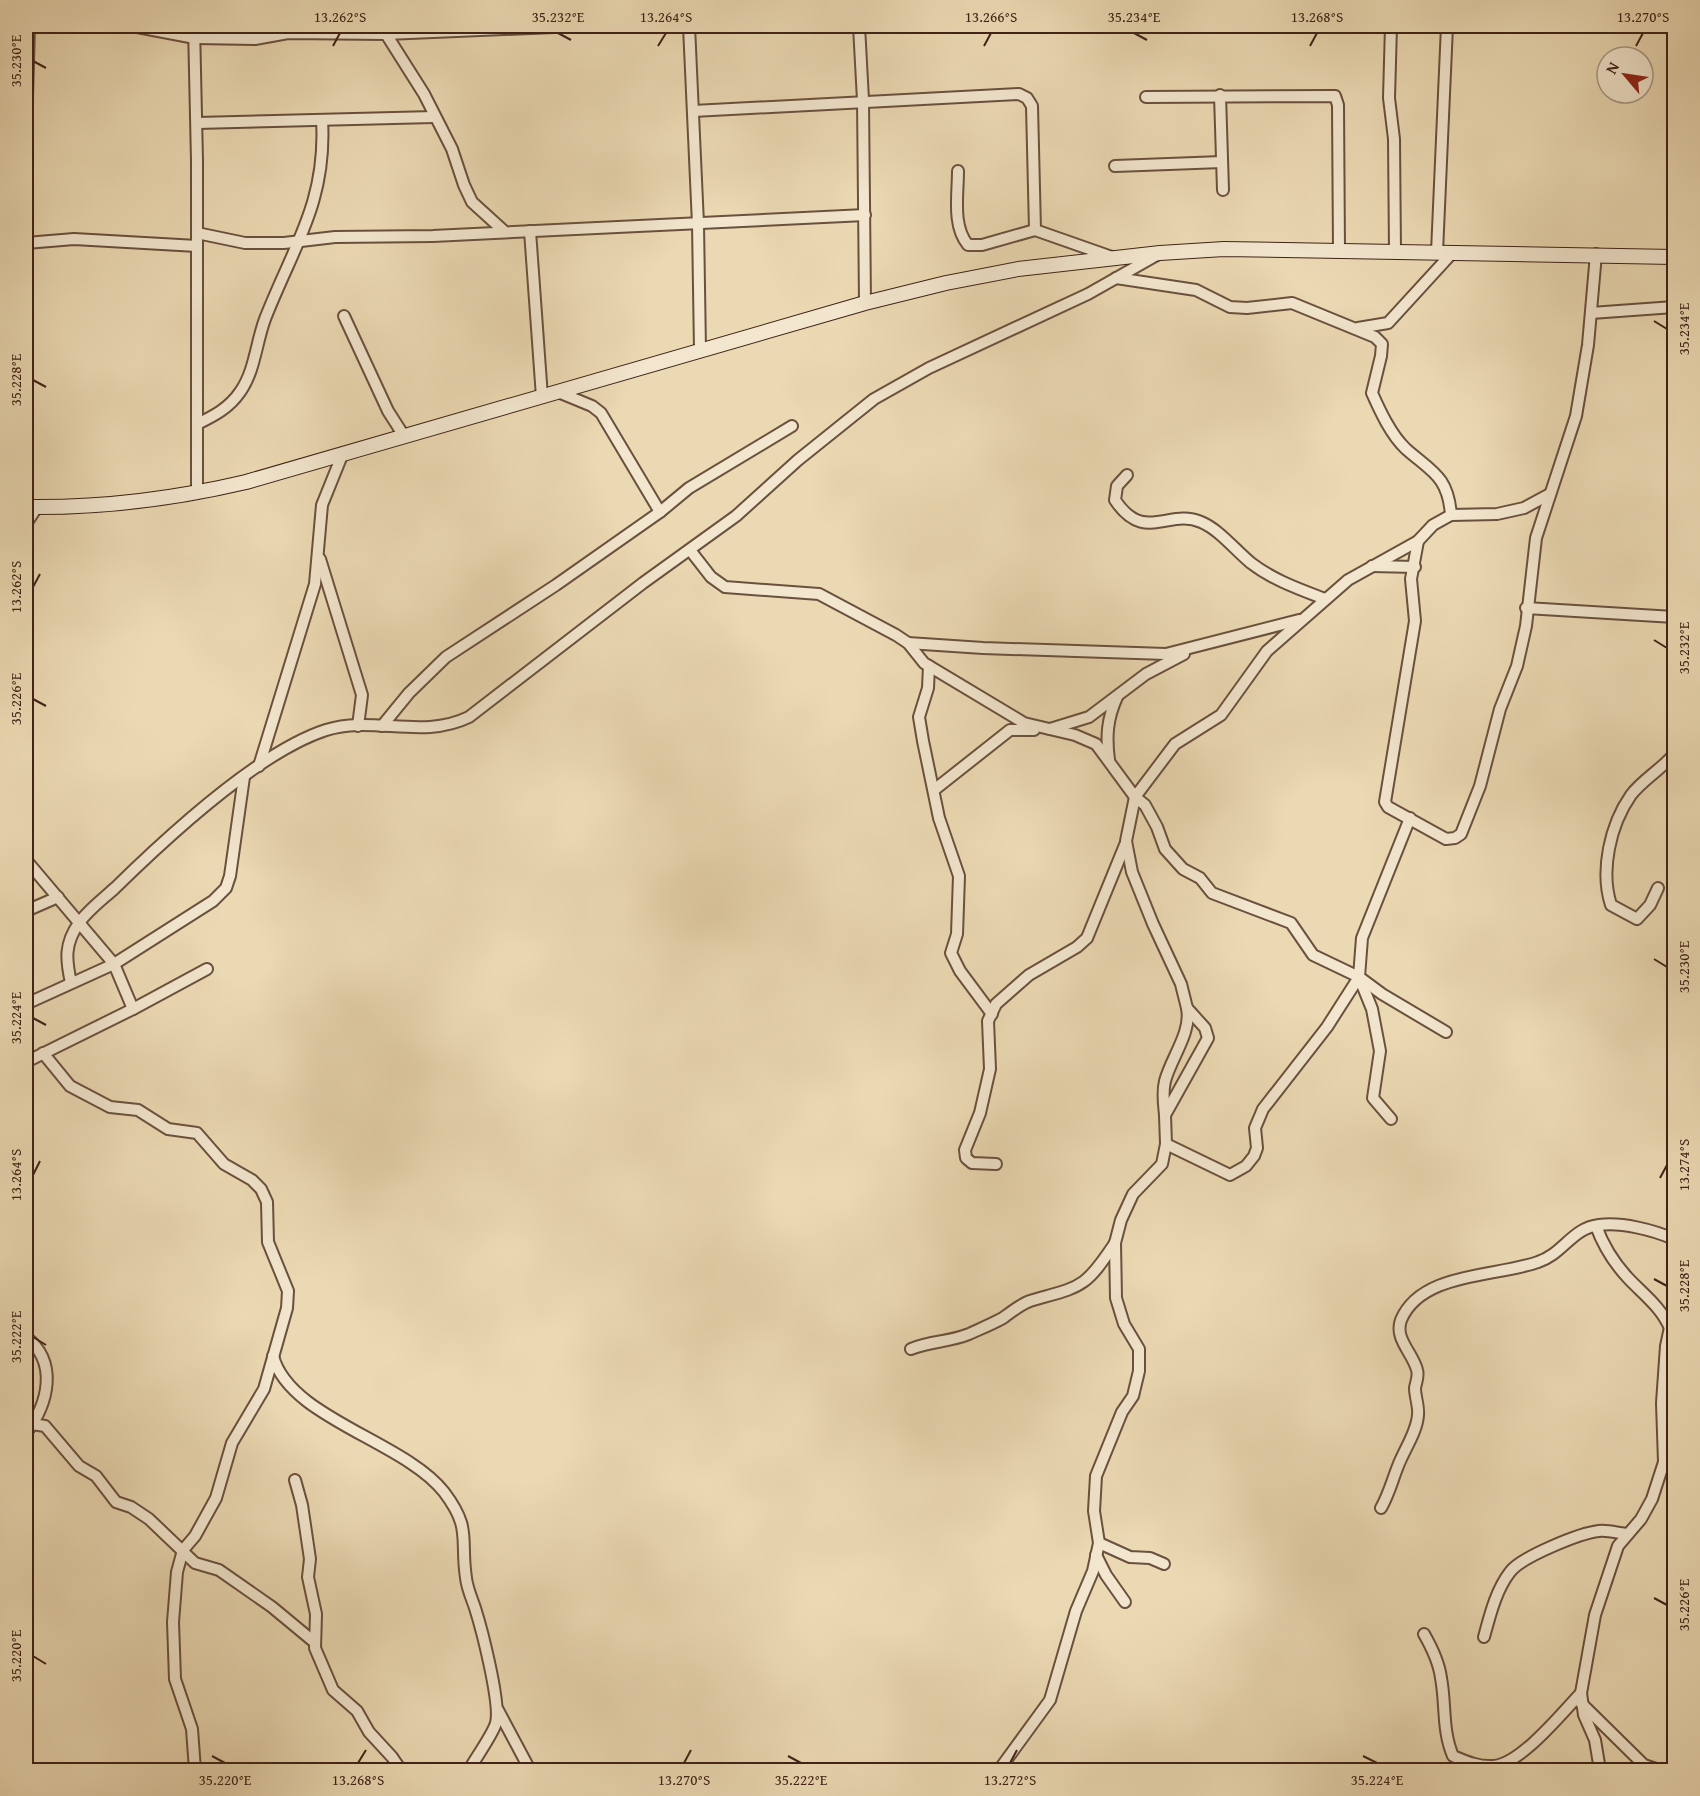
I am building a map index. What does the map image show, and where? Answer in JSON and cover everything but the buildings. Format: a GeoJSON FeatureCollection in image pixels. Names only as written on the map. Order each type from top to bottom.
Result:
{"type":"FeatureCollection","features":[{"type":"Feature","properties":{"kind":"main road"},"geometry":{"type":"LineString","coordinates":[[31,507],[103,505],[197,493],[246,482],[865,303],[1018,269],[1160,253],[1224,249],[1674,257]]}},
{"type":"Feature","properties":{"kind":"street"},"geometry":{"type":"LineString","coordinates":[[26,133],[28,26],[38,26]]}},
{"type":"Feature","properties":{"kind":"street"},"geometry":{"type":"LineString","coordinates":[[132,26],[195,38],[255,39],[288,33],[578,26]]}},
{"type":"Feature","properties":{"kind":"street"},"geometry":{"type":"LineString","coordinates":[[194,26],[197,493]]}},
{"type":"Feature","properties":{"kind":"street"},"geometry":{"type":"LineString","coordinates":[[689,26],[698,224],[700,350]]}},
{"type":"Feature","properties":{"kind":"street"},"geometry":{"type":"LineString","coordinates":[[859,26],[863,100],[865,303]]}},
{"type":"Feature","properties":{"kind":"street"},"geometry":{"type":"LineString","coordinates":[[1391,26],[1389,98],[1394,139],[1395,252]]}},
{"type":"Feature","properties":{"kind":"street"},"geometry":{"type":"LineString","coordinates":[[1437,252],[1447,26]]}},
{"type":"Feature","properties":{"kind":"street"},"geometry":{"type":"LineString","coordinates":[[390,29],[452,149],[472,202],[505,232]]}},
{"type":"Feature","properties":{"kind":"street"},"geometry":{"type":"LineString","coordinates":[[693,111],[863,100],[1019,94],[1027,98],[1032,106],[1035,230]]}},
{"type":"Feature","properties":{"kind":"street"},"geometry":{"type":"LineString","coordinates":[[1146,97],[1330,94],[1337,99],[1338,251]]}},
{"type":"Feature","properties":{"kind":"street"},"geometry":{"type":"LineString","coordinates":[[1220,95],[1223,190]]}},
{"type":"Feature","properties":{"kind":"street"},"geometry":{"type":"LineString","coordinates":[[196,123],[434,117]]}},
{"type":"Feature","properties":{"kind":"street"},"geometry":{"type":"LineString","coordinates":[[197,424],[228,407],[241,390],[251,370],[266,319],[300,241],[323,164],[322,120]]}},
{"type":"Feature","properties":{"kind":"street"},"geometry":{"type":"LineString","coordinates":[[1115,165],[1222,162]]}},
{"type":"Feature","properties":{"kind":"street"},"geometry":{"type":"LineString","coordinates":[[958,171],[960,235],[968,245],[998,242],[1035,230],[1114,258]]}},
{"type":"Feature","properties":{"kind":"street"},"geometry":{"type":"LineString","coordinates":[[197,233],[245,243],[335,237],[530,231],[865,215]]}},
{"type":"Feature","properties":{"kind":"street"},"geometry":{"type":"LineString","coordinates":[[530,231],[542,397]]}},
{"type":"Feature","properties":{"kind":"street"},"geometry":{"type":"LineString","coordinates":[[26,243],[75,239],[197,246]]}},
{"type":"Feature","properties":{"kind":"street"},"geometry":{"type":"LineString","coordinates":[[1358,328],[1388,323],[1453,252]]}},
{"type":"Feature","properties":{"kind":"street"},"geometry":{"type":"LineString","coordinates":[[71,983],[65,954],[78,923],[142,861],[259,766],[295,742],[328,729],[382,726],[429,729],[451,726],[469,717],[643,583],[690,550],[874,399],[929,368],[1088,294],[1160,253]]}},
{"type":"Feature","properties":{"kind":"street"},"geometry":{"type":"LineString","coordinates":[[1418,541],[1411,579],[1415,621],[1385,802],[1446,839],[1455,838],[1461,834],[1480,786],[1500,709],[1515,675],[1526,626],[1526,608],[1536,538],[1576,416],[1591,313],[1596,254]]}},
{"type":"Feature","properties":{"kind":"street"},"geometry":{"type":"LineString","coordinates":[[1116,278],[1196,290],[1230,307],[1256,308],[1292,303],[1358,328],[1382,344],[1372,393],[1377,406],[1399,441],[1443,480],[1450,498],[1451,515]]}},
{"type":"Feature","properties":{"kind":"street"},"geometry":{"type":"LineString","coordinates":[[1591,313],[1674,307]]}},
{"type":"Feature","properties":{"kind":"street"},"geometry":{"type":"LineString","coordinates":[[344,316],[388,411],[404,436]]}},
{"type":"Feature","properties":{"kind":"street"},"geometry":{"type":"LineString","coordinates":[[558,392],[592,406],[601,413],[660,512]]}},
{"type":"Feature","properties":{"kind":"street"},"geometry":{"type":"LineString","coordinates":[[382,726],[409,693],[446,657],[547,592],[660,512],[688,488],[792,426]]}},
{"type":"Feature","properties":{"kind":"street"},"geometry":{"type":"LineString","coordinates":[[259,766],[315,584],[322,505],[343,453]]}},
{"type":"Feature","properties":{"kind":"street"},"geometry":{"type":"LineString","coordinates":[[1127,475],[1117,486],[1115,500],[1123,512],[1137,520],[1156,525],[1190,519],[1202,522],[1260,569],[1285,584],[1325,599]]}},
{"type":"Feature","properties":{"kind":"street"},"geometry":{"type":"LineString","coordinates":[[996,1164],[972,1163],[966,1158],[965,1149],[980,1113],[990,1069],[988,1021],[996,1004],[1029,975],[1077,947],[1087,938],[1126,841],[1135,797],[1175,744],[1221,715],[1267,651],[1348,580],[1418,541],[1433,525],[1451,515],[1497,514],[1524,508],[1550,494]]}},
{"type":"Feature","properties":{"kind":"street"},"geometry":{"type":"LineString","coordinates":[[26,524],[31,507]]}},
{"type":"Feature","properties":{"kind":"street"},"geometry":{"type":"LineString","coordinates":[[690,550],[711,577],[725,587],[819,594],[908,643],[983,648],[1166,654],[1302,620]]}},
{"type":"Feature","properties":{"kind":"street"},"geometry":{"type":"LineString","coordinates":[[318,552],[362,695],[358,726]]}},
{"type":"Feature","properties":{"kind":"street"},"geometry":{"type":"LineString","coordinates":[[1372,566],[1415,567]]}},
{"type":"Feature","properties":{"kind":"street"},"geometry":{"type":"LineString","coordinates":[[1526,608],[1674,616]]}},
{"type":"Feature","properties":{"kind":"street"},"geometry":{"type":"LineString","coordinates":[[908,643],[914,654],[929,666],[994,707],[1024,723],[1075,735],[1096,744],[1109,760],[1119,778],[1145,805],[1157,827],[1165,849],[1183,869],[1200,878],[1212,893],[1291,922],[1313,955],[1359,977],[1382,994],[1446,1032]]}},
{"type":"Feature","properties":{"kind":"street"},"geometry":{"type":"LineString","coordinates":[[933,790],[1010,730],[1047,730],[1089,717],[1146,674],[1195,648]]}},
{"type":"Feature","properties":{"kind":"street"},"geometry":{"type":"LineString","coordinates":[[929,666],[928,688],[919,717],[939,818],[959,876],[957,934],[951,953],[960,971],[992,1014]]}},
{"type":"Feature","properties":{"kind":"street"},"geometry":{"type":"LineString","coordinates":[[1109,760],[1106,736],[1111,711],[1118,696]]}},
{"type":"Feature","properties":{"kind":"street"},"geometry":{"type":"LineString","coordinates":[[1658,888],[1650,905],[1637,919],[1611,905],[1606,890],[1609,849],[1631,795],[1661,770],[1674,754]]}},
{"type":"Feature","properties":{"kind":"street"},"geometry":{"type":"LineString","coordinates":[[26,1004],[114,964],[213,901],[226,888],[230,876],[244,777]]}},
{"type":"Feature","properties":{"kind":"street"},"geometry":{"type":"LineString","coordinates":[[1391,1119],[1373,1098],[1380,1051],[1372,1009],[1359,977],[1362,938],[1410,818]]}},
{"type":"Feature","properties":{"kind":"street"},"geometry":{"type":"LineString","coordinates":[[999,1770],[1050,1700],[1076,1611],[1096,1555],[1099,1543],[1094,1511],[1096,1476],[1122,1412],[1133,1396],[1139,1371],[1139,1349],[1125,1324],[1116,1298],[1115,1243],[1121,1220],[1133,1194],[1162,1164],[1166,1144],[1163,1097],[1165,1081],[1188,1023],[1181,984],[1134,878],[1126,841]]}},
{"type":"Feature","properties":{"kind":"street"},"geometry":{"type":"LineString","coordinates":[[26,860],[114,964],[133,1009]]}},
{"type":"Feature","properties":{"kind":"street"},"geometry":{"type":"LineString","coordinates":[[26,910],[58,897]]}},
{"type":"Feature","properties":{"kind":"street"},"geometry":{"type":"LineString","coordinates":[[26,1062],[207,969]]}},
{"type":"Feature","properties":{"kind":"street"},"geometry":{"type":"LineString","coordinates":[[1166,1144],[1222,1173],[1236,1174],[1246,1166],[1257,1148],[1256,1128],[1263,1109],[1327,1027],[1359,977]]}},
{"type":"Feature","properties":{"kind":"street"},"geometry":{"type":"LineString","coordinates":[[1165,1115],[1208,1038],[1206,1028],[1187,1008]]}},
{"type":"Feature","properties":{"kind":"street"},"geometry":{"type":"LineString","coordinates":[[43,1053],[70,1086],[110,1107],[138,1110],[168,1129],[197,1133],[224,1164],[252,1180],[261,1189],[267,1202],[267,1242],[288,1291],[287,1308],[264,1389],[228,1453],[216,1498],[195,1536],[183,1550],[174,1593],[175,1679],[192,1729],[195,1770]]}},
{"type":"Feature","properties":{"kind":"street"},"geometry":{"type":"LineString","coordinates":[[1381,1508],[1390,1492],[1397,1467],[1419,1416],[1415,1387],[1418,1372],[1401,1337],[1400,1323],[1416,1297],[1453,1280],[1539,1262],[1558,1252],[1579,1231],[1596,1226],[1651,1231],[1674,1239]]}},
{"type":"Feature","properties":{"kind":"street"},"geometry":{"type":"LineString","coordinates":[[1596,1226],[1611,1257],[1631,1282],[1651,1298],[1670,1328]]}},
{"type":"Feature","properties":{"kind":"street"},"geometry":{"type":"LineString","coordinates":[[911,1349],[922,1344],[942,1343],[969,1334],[998,1321],[1030,1301],[1070,1291],[1087,1281],[1115,1243]]}},
{"type":"Feature","properties":{"kind":"street"},"geometry":{"type":"LineString","coordinates":[[1600,1770],[1595,1740],[1581,1697],[1595,1615],[1618,1546],[1641,1519],[1652,1499],[1664,1462],[1662,1403],[1674,1309]]}},
{"type":"Feature","properties":{"kind":"street"},"geometry":{"type":"LineString","coordinates":[[26,1337],[39,1347],[47,1370],[43,1403],[29,1428]]}},
{"type":"Feature","properties":{"kind":"street"},"geometry":{"type":"LineString","coordinates":[[273,1356],[277,1372],[292,1388],[328,1416],[391,1450],[443,1491],[464,1524],[466,1578],[484,1635],[486,1659],[498,1710],[515,1747],[530,1770]]}},
{"type":"Feature","properties":{"kind":"street"},"geometry":{"type":"LineString","coordinates":[[29,1428],[45,1426],[79,1466],[96,1476],[116,1502],[131,1507],[149,1519],[195,1563],[214,1567],[272,1606],[313,1641],[333,1690],[357,1711],[369,1732],[392,1757],[400,1770]]}},
{"type":"Feature","properties":{"kind":"street"},"geometry":{"type":"LineString","coordinates":[[295,1480],[302,1505],[310,1559],[308,1577],[316,1614],[313,1641]]}},
{"type":"Feature","properties":{"kind":"street"},"geometry":{"type":"LineString","coordinates":[[1484,1637],[1498,1593],[1510,1571],[1522,1560],[1584,1534],[1601,1530],[1627,1534]]}},
{"type":"Feature","properties":{"kind":"street"},"geometry":{"type":"LineString","coordinates":[[1099,1543],[1130,1557],[1150,1558],[1164,1564]]}},
{"type":"Feature","properties":{"kind":"street"},"geometry":{"type":"LineString","coordinates":[[1096,1555],[1106,1575],[1125,1602]]}},
{"type":"Feature","properties":{"kind":"street"},"geometry":{"type":"LineString","coordinates":[[1424,1634],[1435,1654],[1441,1677],[1446,1740],[1453,1756],[1472,1764],[1495,1767],[1530,1746],[1581,1697]]}},
{"type":"Feature","properties":{"kind":"street"},"geometry":{"type":"LineString","coordinates":[[1581,1697],[1644,1765],[1659,1770]]}},
{"type":"Feature","properties":{"kind":"street"},"geometry":{"type":"LineString","coordinates":[[469,1770],[495,1726],[498,1710]]}},
{"type":"Feature","properties":{"kind":"street"},"geometry":{"type":"LineString","coordinates":[[515,1747],[521,1770]]}}]}
